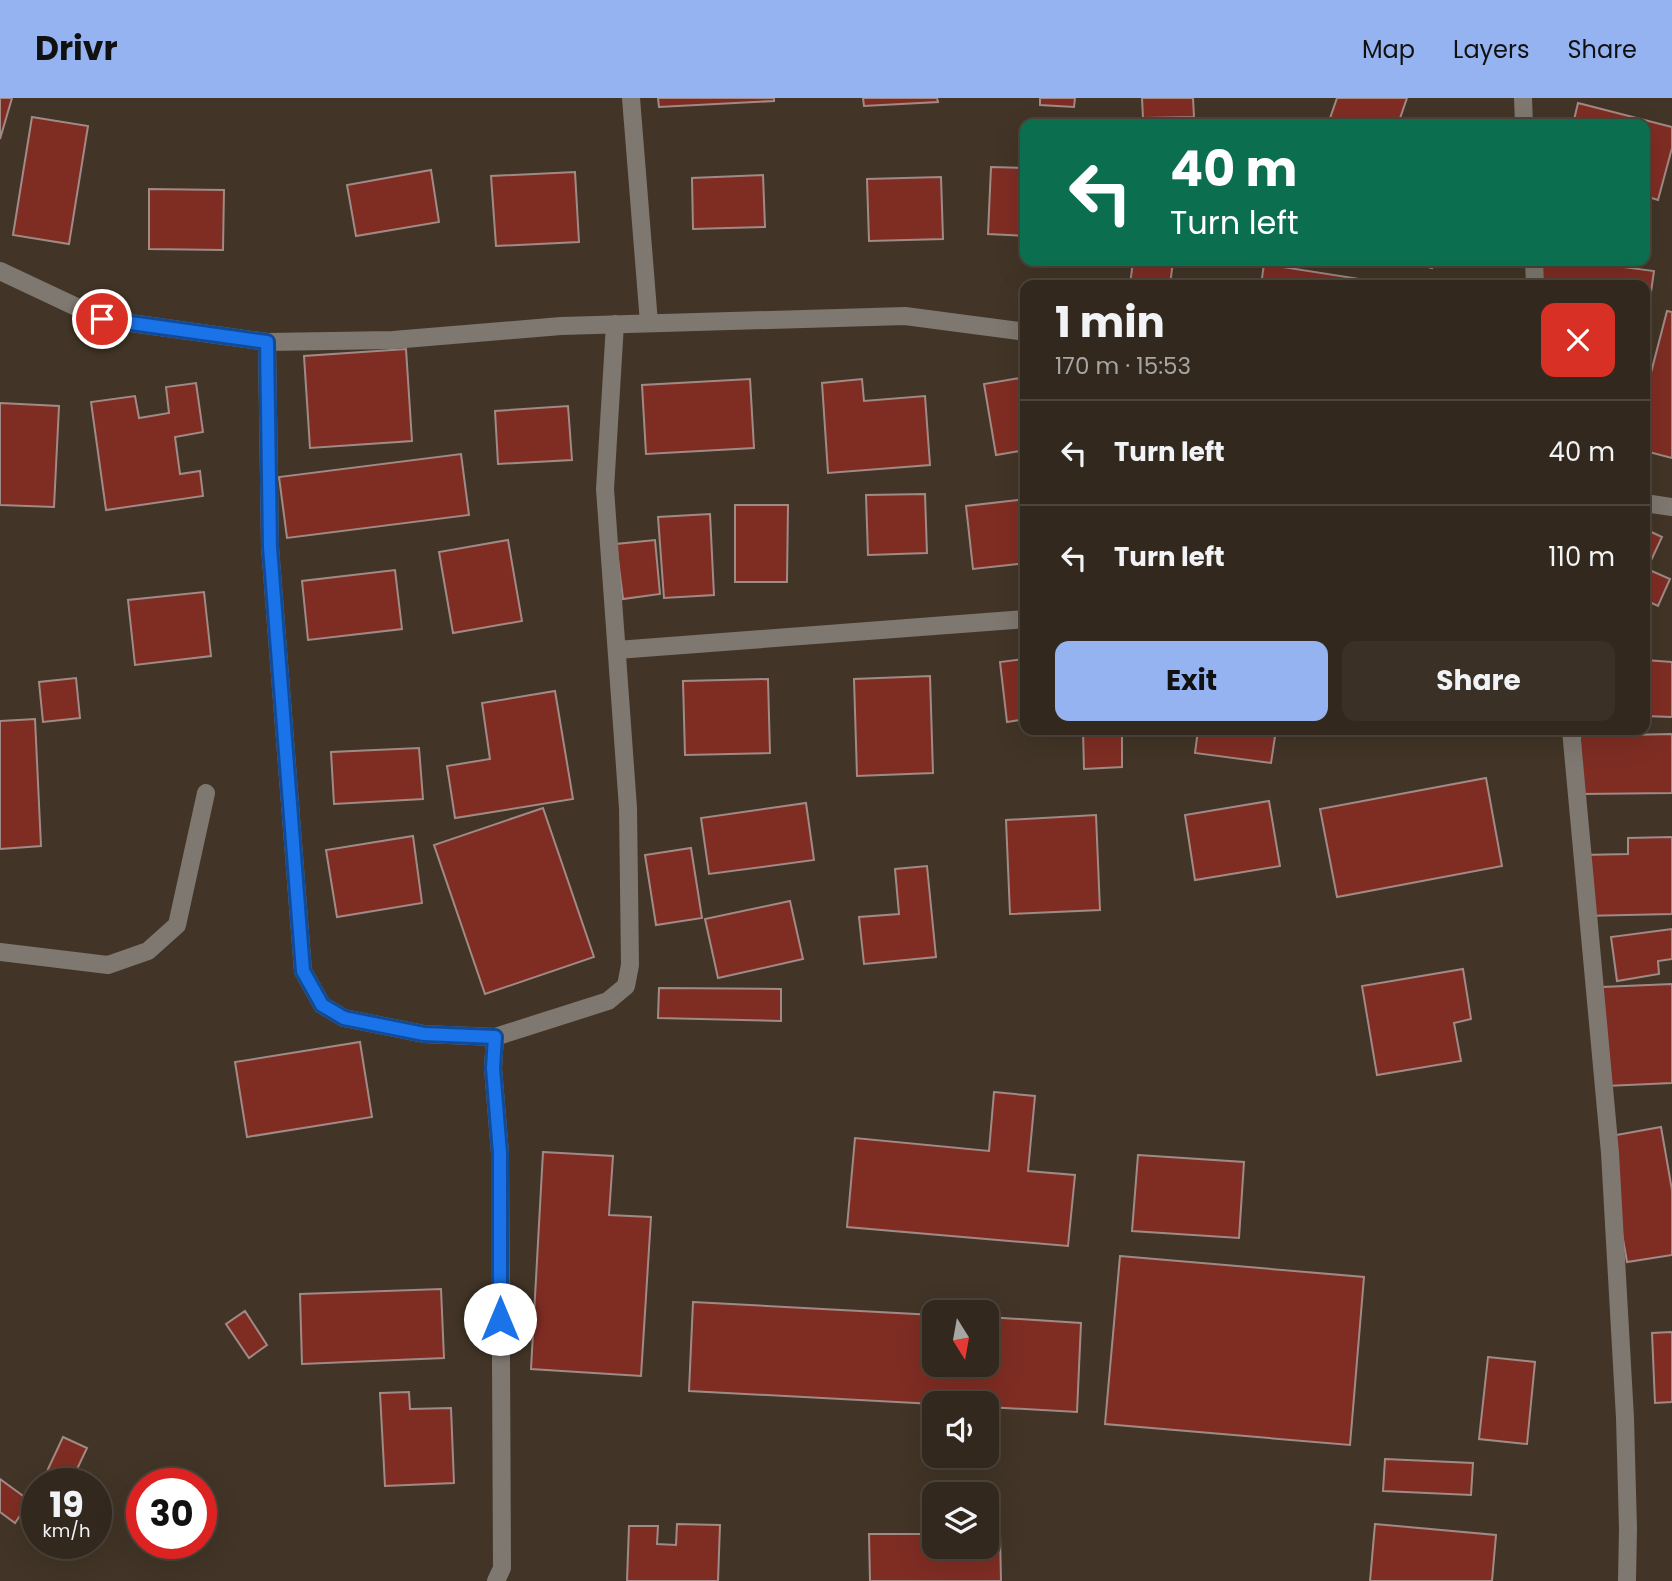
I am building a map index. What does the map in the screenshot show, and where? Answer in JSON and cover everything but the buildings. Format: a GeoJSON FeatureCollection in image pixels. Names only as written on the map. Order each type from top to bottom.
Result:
{"type":"FeatureCollection","features":[{"type":"Feature","properties":{"kind":"street"},"geometry":{"type":"LineString","coordinates":[[631,98],[649,323]]}},
{"type":"Feature","properties":{"kind":"street"},"geometry":{"type":"LineString","coordinates":[[1523,98],[1524,119]]}},
{"type":"Feature","properties":{"kind":"street"},"geometry":{"type":"LineString","coordinates":[[0,271],[102,319],[267,342],[393,340],[561,326],[905,316],[1020,331]]}},
{"type":"Feature","properties":{"kind":"street"},"geometry":{"type":"LineString","coordinates":[[267,342],[270,547],[303,971],[322,1005],[344,1018],[424,1034],[495,1037],[608,1001],[626,986],[630,965],[628,808],[605,489],[615,324]]}},
{"type":"Feature","properties":{"kind":"street"},"geometry":{"type":"LineString","coordinates":[[1650,504],[1672,508]]}},
{"type":"Feature","properties":{"kind":"street"},"geometry":{"type":"LineString","coordinates":[[617,650],[1020,619]]}},
{"type":"Feature","properties":{"kind":"street"},"geometry":{"type":"LineString","coordinates":[[1571,735],[1610,1153],[1625,1418],[1627,1581]]}},
{"type":"Feature","properties":{"kind":"street"},"geometry":{"type":"LineString","coordinates":[[0,952],[108,965],[148,951],[177,925],[206,793]]}},
{"type":"Feature","properties":{"kind":"street"},"geometry":{"type":"LineString","coordinates":[[495,1037],[493,1068],[500,1153],[502,1554],[502,1568],[496,1581]]}},
{"type":"Feature","properties":{"kind":"route"},"geometry":{"type":"LineString","coordinates":[[102,319],[267,342],[270,547],[303,971],[322,1005],[344,1018],[424,1034],[495,1037],[493,1068],[500,1153],[500,1319]]}}]}
